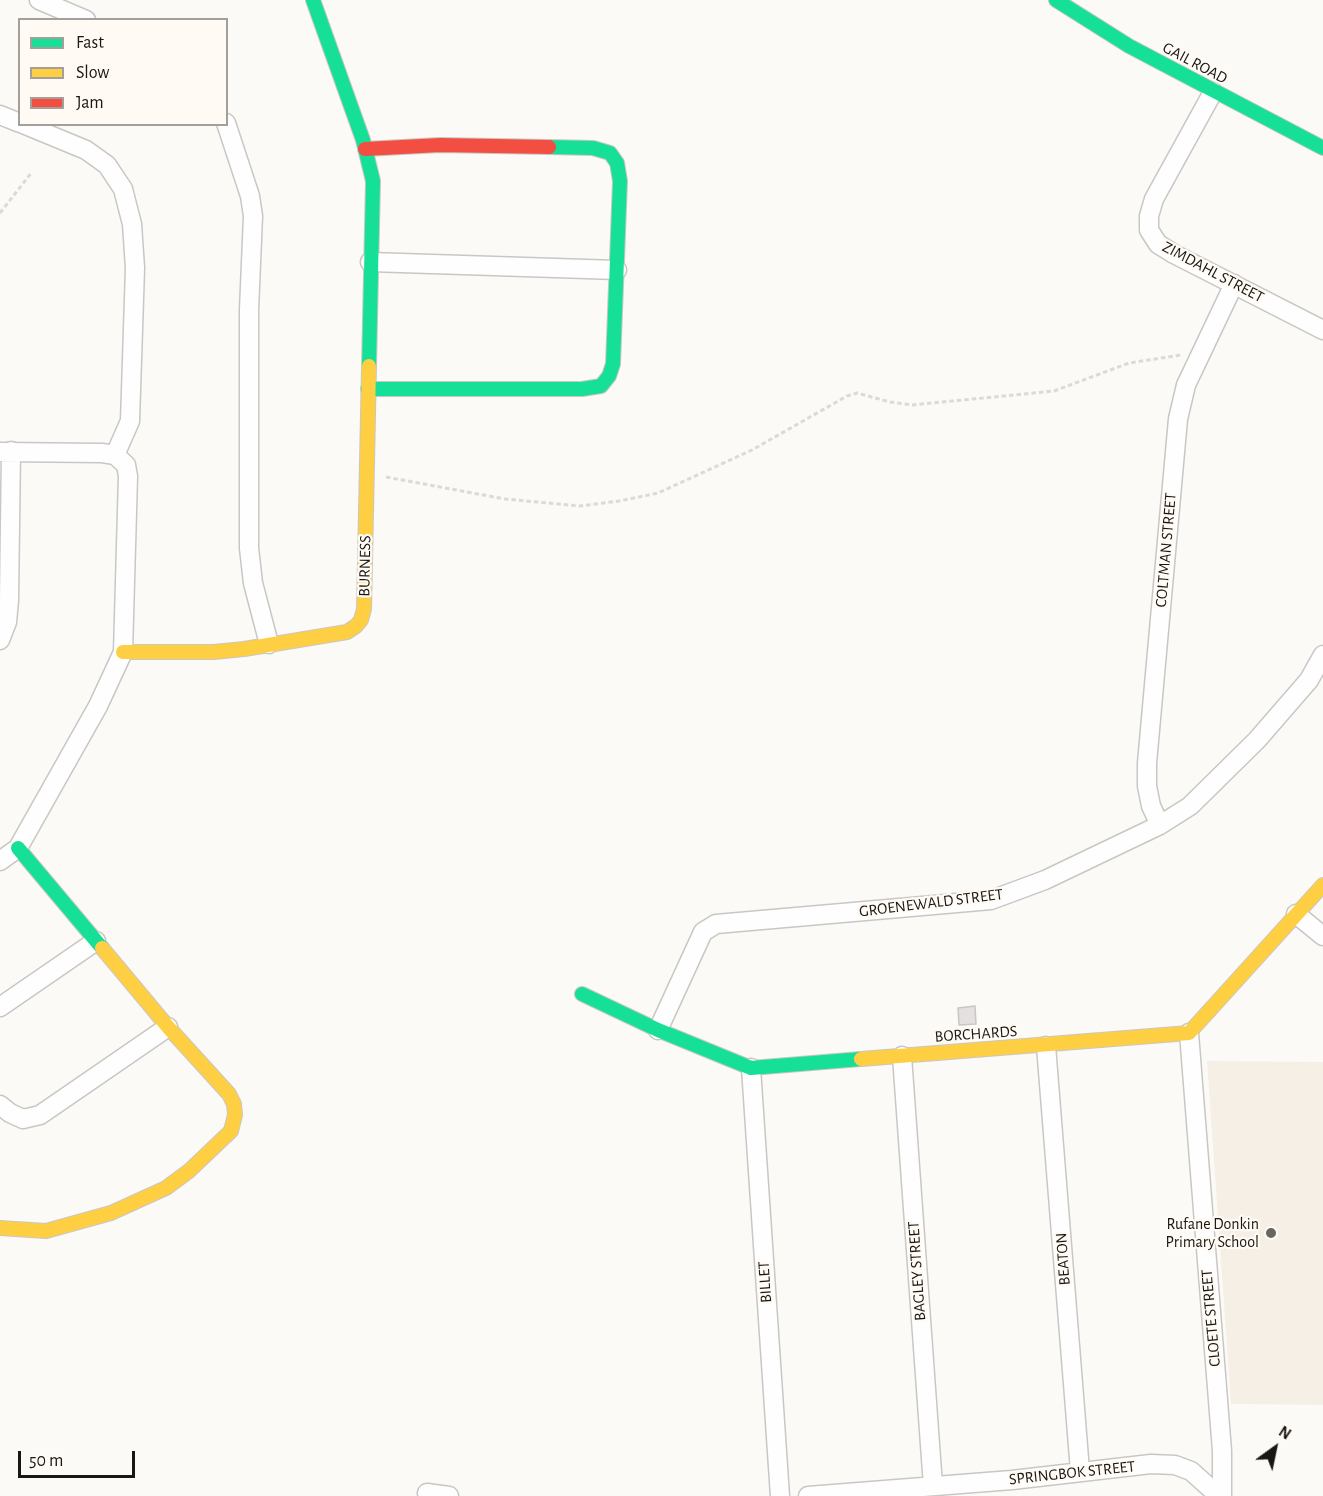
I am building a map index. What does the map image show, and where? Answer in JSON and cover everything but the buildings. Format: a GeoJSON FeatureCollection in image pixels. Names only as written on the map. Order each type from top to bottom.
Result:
{"type":"FeatureCollection","features":[{"type":"Feature","properties":{"kind":"street"},"geometry":{"type":"LineString","coordinates":[[39,0],[81,18]]}},
{"type":"Feature","properties":{"kind":"street","name":"BURNESS"},"geometry":{"type":"LineString","coordinates":[[123,651],[244,650],[347,632],[361,620],[364,601],[373,181],[365,149],[313,0]]}},
{"type":"Feature","properties":{"kind":"street","name":"GAIL ROAD"},"geometry":{"type":"LineString","coordinates":[[1056,0],[1129,46],[1323,148]]}},
{"type":"Feature","properties":{"kind":"street","name":"ZIMDAHL STREET"},"geometry":{"type":"LineString","coordinates":[[1213,92],[1154,199],[1149,216],[1149,230],[1158,244],[1174,254],[1323,330]]}},
{"type":"Feature","properties":{"kind":"street"},"geometry":{"type":"LineString","coordinates":[[0,115],[18,123]]}},
{"type":"Feature","properties":{"kind":"street"},"geometry":{"type":"LineString","coordinates":[[26,126],[86,150],[107,165],[123,189],[132,224],[135,268],[130,421],[119,457]]}},
{"type":"Feature","properties":{"kind":"street"},"geometry":{"type":"LineString","coordinates":[[227,126],[250,196],[253,216],[249,310],[249,548],[253,583],[269,644]]}},
{"type":"Feature","properties":{"kind":"street"},"geometry":{"type":"LineString","coordinates":[[365,149],[452,145],[593,148],[610,153],[617,163],[620,180],[614,364],[602,386],[582,389],[368,389]]}},
{"type":"Feature","properties":{"kind":"street"},"geometry":{"type":"LineString","coordinates":[[370,262],[617,270]]}},
{"type":"Feature","properties":{"kind":"street","name":"COLTMAN STREET"},"geometry":{"type":"LineString","coordinates":[[1160,825],[1151,806],[1147,786],[1147,763],[1178,419],[1186,385],[1234,284]]}},
{"type":"Feature","properties":{"kind":"street"},"geometry":{"type":"LineString","coordinates":[[0,640],[7,622],[9,600],[5,452],[102,453],[119,457],[126,465],[128,476],[123,651],[98,706],[18,848],[0,861]]}},
{"type":"Feature","properties":{"kind":"street","name":"GROENEWALD STREET"},"geometry":{"type":"LineString","coordinates":[[658,1030],[703,932],[716,924],[991,900],[1045,880],[1160,825],[1190,806],[1257,740],[1309,680],[1323,655]]}},
{"type":"Feature","properties":{"kind":"street"},"geometry":{"type":"LineString","coordinates":[[0,1228],[46,1231],[119,1210],[166,1188],[189,1171],[231,1131],[236,1115],[229,1094],[168,1027],[18,848]]}},
{"type":"Feature","properties":{"kind":"street"},"geometry":{"type":"LineString","coordinates":[[1189,1033],[1323,885]]}},
{"type":"Feature","properties":{"kind":"street"},"geometry":{"type":"LineString","coordinates":[[1296,914],[1323,936]]}},
{"type":"Feature","properties":{"kind":"street"},"geometry":{"type":"LineString","coordinates":[[0,1007],[96,941]]}},
{"type":"Feature","properties":{"kind":"street","name":"BORCHARDS"},"geometry":{"type":"LineString","coordinates":[[582,994],[658,1030],[751,1068],[1189,1033]]}},
{"type":"Feature","properties":{"kind":"street"},"geometry":{"type":"LineString","coordinates":[[0,1105],[23,1119],[40,1115],[168,1027]]}},
{"type":"Feature","properties":{"kind":"street","name":"CLOETE STREET"},"geometry":{"type":"LineString","coordinates":[[1189,1033],[1222,1451],[1220,1496]]}},
{"type":"Feature","properties":{"kind":"street","name":"BEATON"},"geometry":{"type":"LineString","coordinates":[[1046,1046],[1080,1472]]}},
{"type":"Feature","properties":{"kind":"street","name":"BAGLEY STREET"},"geometry":{"type":"LineString","coordinates":[[902,1056],[933,1486]]}},
{"type":"Feature","properties":{"kind":"street","name":"BILLET"},"geometry":{"type":"LineString","coordinates":[[751,1068],[780,1496]]}},
{"type":"Feature","properties":{"kind":"street","name":"SPRINGBOK STREET"},"geometry":{"type":"LineString","coordinates":[[808,1496],[933,1486],[1013,1488],[1080,1472],[1151,1464],[1175,1465],[1191,1471],[1220,1496]]}},
{"type":"Feature","properties":{"kind":"street"},"geometry":{"type":"LineString","coordinates":[[427,1493],[449,1496]]}},
{"type":"Feature","properties":{"kind":"path"},"geometry":{"type":"LineString","coordinates":[[0,213],[32,171]]}},
{"type":"Feature","properties":{"kind":"path"},"geometry":{"type":"LineString","coordinates":[[367,474],[505,499],[580,506],[619,501],[658,493],[679,484],[752,450],[847,396],[857,393],[912,405],[1054,391],[1129,363],[1201,352]]}},
{"type":"Feature","properties":{"kind":"shaded area","name":"Rufane Donkin Primary School"},"geometry":{"type":"Polygon","coordinates":[[[1207,1061],[1323,1062],[1323,1405],[1231,1404],[1207,1061]]]}},
{"type":"Feature","properties":{"kind":"traffic: fast"},"geometry":{"type":"LineString","coordinates":[[313,0],[363,140],[373,181],[369,366]]}},
{"type":"Feature","properties":{"kind":"traffic: fast"},"geometry":{"type":"LineString","coordinates":[[1056,0],[1129,46],[1323,148]]}},
{"type":"Feature","properties":{"kind":"traffic: fast"},"geometry":{"type":"LineString","coordinates":[[368,389],[582,389],[601,386],[609,376],[613,364],[620,181],[617,163],[610,153],[593,148],[549,147]]}},
{"type":"Feature","properties":{"kind":"traffic: fast"},"geometry":{"type":"LineString","coordinates":[[18,848],[102,948]]}},
{"type":"Feature","properties":{"kind":"traffic: fast"},"geometry":{"type":"LineString","coordinates":[[582,994],[658,1030],[751,1068],[861,1059]]}},
{"type":"Feature","properties":{"kind":"traffic: slow"},"geometry":{"type":"LineString","coordinates":[[123,652],[214,652],[244,649],[347,632],[356,626],[361,620],[364,609],[369,366]]}},
{"type":"Feature","properties":{"kind":"traffic: slow"},"geometry":{"type":"LineString","coordinates":[[861,1059],[1189,1033],[1323,885]]}},
{"type":"Feature","properties":{"kind":"traffic: slow"},"geometry":{"type":"LineString","coordinates":[[0,1228],[46,1231],[111,1213],[166,1188],[189,1171],[231,1131],[235,1115],[234,1104],[229,1094],[168,1027],[102,948]]}},
{"type":"Feature","properties":{"kind":"traffic: jam"},"geometry":{"type":"LineString","coordinates":[[365,149],[440,145],[549,147]]}},
{"type":"Feature","properties":{"kind":"place","name":"Rufane Donkin Primary School"},"geometry":{"type":"Point","coordinates":[1271,1233]}}]}
